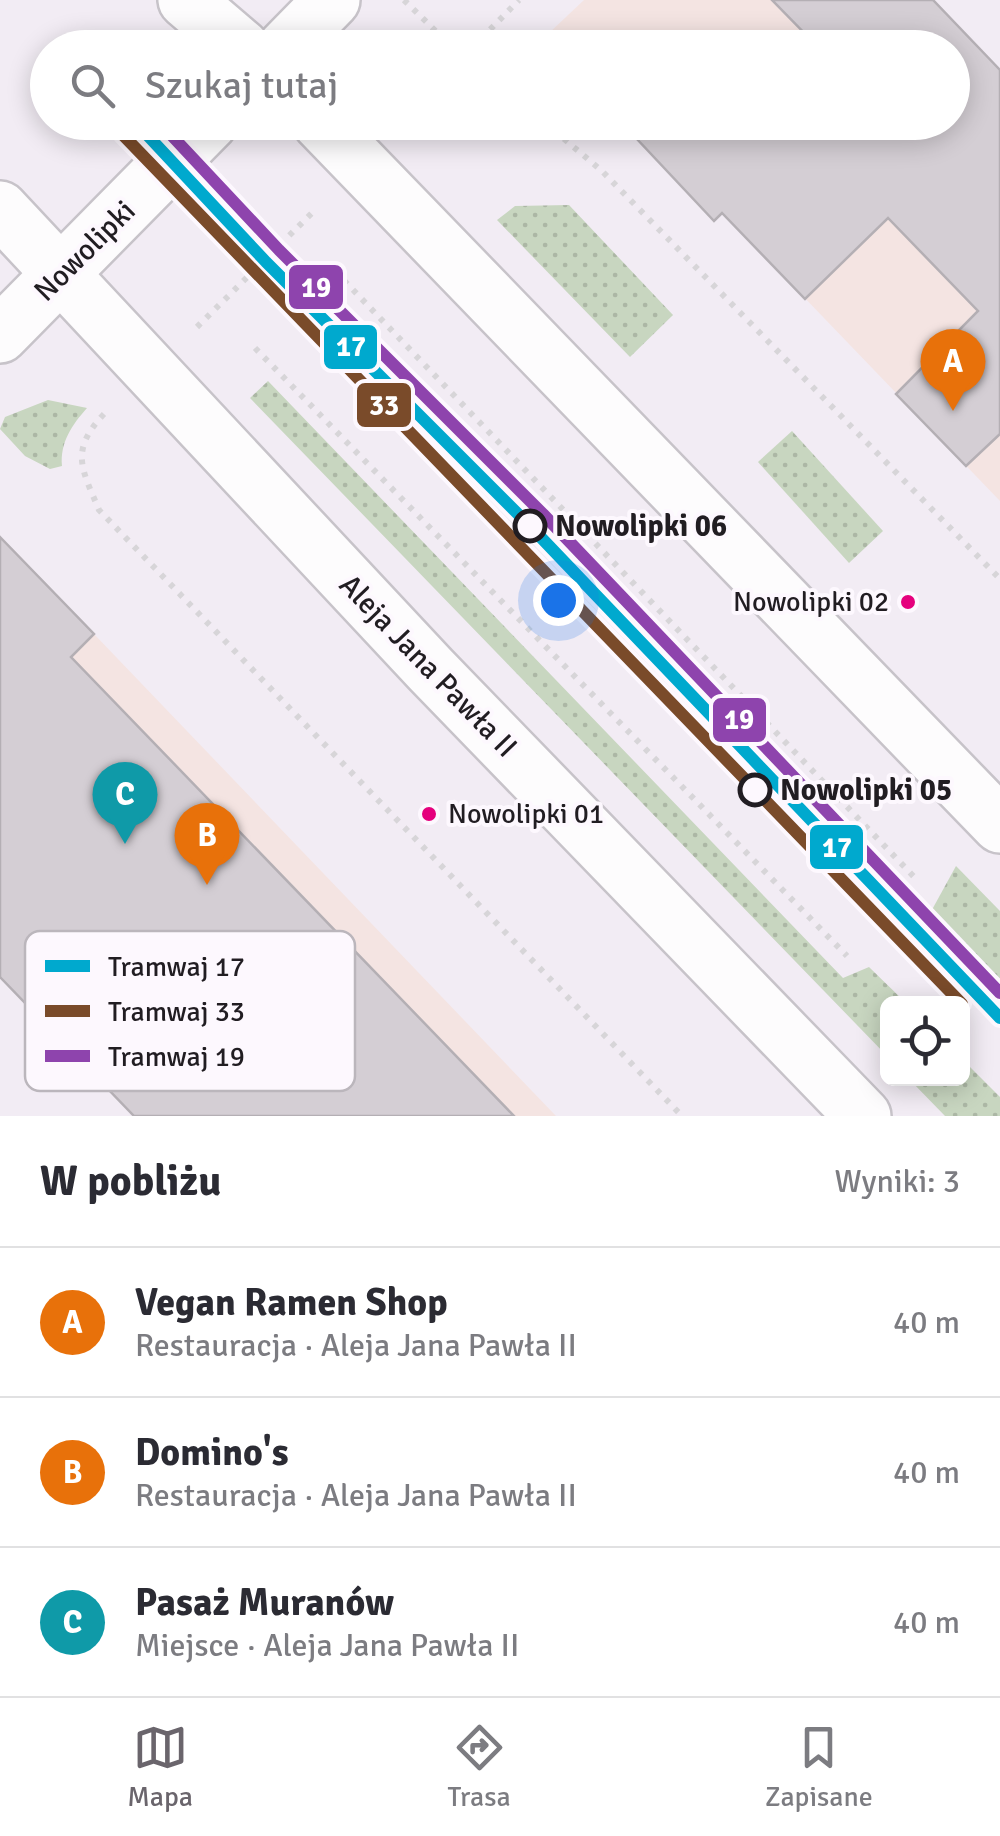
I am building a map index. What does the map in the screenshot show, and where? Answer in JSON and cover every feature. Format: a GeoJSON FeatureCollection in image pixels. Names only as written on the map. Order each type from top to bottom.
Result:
{"type":"FeatureCollection","features":[{"type":"Feature","properties":{"kind":"main road"},"geometry":{"type":"LineString","coordinates":[[186,0],[221,30]]}},
{"type":"Feature","properties":{"kind":"main road"},"geometry":{"type":"LineString","coordinates":[[303,30],[332,0]]}},
{"type":"Feature","properties":{"kind":"main road","name":"Nowolipki"},"geometry":{"type":"LineString","coordinates":[[0,336],[193,140]]}},
{"type":"Feature","properties":{"kind":"main road"},"geometry":{"type":"LineString","coordinates":[[337,140],[1000,825]]}},
{"type":"Feature","properties":{"kind":"main road","name":"Aleja Jana Pawła II"},"geometry":{"type":"LineString","coordinates":[[0,208],[430,670],[863,1116]]}},
{"type":"Feature","properties":{"kind":"path"},"geometry":{"type":"LineString","coordinates":[[404,0],[435,30]]}},
{"type":"Feature","properties":{"kind":"path"},"geometry":{"type":"LineString","coordinates":[[490,30],[519,0]]}},
{"type":"Feature","properties":{"kind":"path"},"geometry":{"type":"LineString","coordinates":[[565,140],[602,171],[1000,580]]}},
{"type":"Feature","properties":{"kind":"path"},"geometry":{"type":"LineString","coordinates":[[185,338],[278,251],[326,199]]}},
{"type":"Feature","properties":{"kind":"path"},"geometry":{"type":"LineString","coordinates":[[335,271],[918,881]]}},
{"type":"Feature","properties":{"kind":"path"},"geometry":{"type":"LineString","coordinates":[[254,348],[847,956]]}},
{"type":"Feature","properties":{"kind":"path"},"geometry":{"type":"LineString","coordinates":[[106,411],[85,437],[78,460],[99,510],[682,1116]]}},
{"type":"Feature","properties":{"kind":"shaded area"},"geometry":{"type":"Polygon","coordinates":[[[584,0],[831,0],[861,30],[552,30],[584,0]]]}},
{"type":"Feature","properties":{"kind":"shaded area"},"geometry":{"type":"Polygon","coordinates":[[[637,140],[689,140],[1000,233],[1000,501],[723,213],[714,221],[691,197],[693,194],[637,140]]]}},
{"type":"Feature","properties":{"kind":"shaded area"},"geometry":{"type":"Polygon","coordinates":[[[12,548],[556,1116],[294,1116],[281,1091],[355,1091],[355,931],[196,931],[0,560],[12,548]]]}},
{"type":"Feature","properties":{"kind":"green space"},"geometry":{"type":"Polygon","coordinates":[[[569,205],[673,315],[630,357],[497,220],[515,206],[569,205]]]}},
{"type":"Feature","properties":{"kind":"green space"},"geometry":{"type":"Polygon","coordinates":[[[268,381],[843,978],[869,967],[899,996],[880,996],[880,1049],[250,398],[268,381]]]}},
{"type":"Feature","properties":{"kind":"green space"},"geometry":{"type":"Polygon","coordinates":[[[48,400],[87,408],[68,434],[62,466],[50,469],[25,456],[0,429],[5,417],[48,400]]]}},
{"type":"Feature","properties":{"kind":"green space"},"geometry":{"type":"Polygon","coordinates":[[[792,431],[883,531],[849,563],[758,462],[792,431]]]}},
{"type":"Feature","properties":{"kind":"green space"},"geometry":{"type":"Polygon","coordinates":[[[956,866],[1000,911],[1000,990],[928,917],[956,866]]]}},
{"type":"Feature","properties":{"kind":"green space"},"geometry":{"type":"Polygon","coordinates":[[[970,1067],[1000,1097],[1000,1116],[945,1116],[916,1086],[970,1086],[970,1067]]]}},
{"type":"Feature","properties":{"kind":"building"},"geometry":{"type":"Polygon","coordinates":[[[772,0],[933,0],[962,30],[801,30],[772,0]]]}},
{"type":"Feature","properties":{"kind":"building"},"geometry":{"type":"Polygon","coordinates":[[[970,39],[1000,70],[1000,434],[966,466],[896,394],[978,311],[888,218],[805,299],[722,213],[714,221],[638,140],[970,140],[970,39]]]}},
{"type":"Feature","properties":{"kind":"building"},"geometry":{"type":"Polygon","coordinates":[[[0,537],[94,634],[71,657],[335,931],[25,931],[25,1003],[0,977],[0,537]]]}},
{"type":"Feature","properties":{"kind":"building"},"geometry":{"type":"Polygon","coordinates":[[[355,951],[514,1116],[134,1116],[110,1091],[355,1091],[355,951]]]}},
{"type":"Feature","properties":{"kind":"tram line","name":"33"},"geometry":{"type":"LineString","coordinates":[[128,140],[954,996]]}},
{"type":"Feature","properties":{"kind":"tram line","name":"17"},"geometry":{"type":"LineString","coordinates":[[152,140],[266,262],[530,526],[1000,1018]]}},
{"type":"Feature","properties":{"kind":"tram line","name":"19"},"geometry":{"type":"LineString","coordinates":[[176,140],[279,250],[543,514],[1000,993]]}},
{"type":"Feature","properties":{"kind":"place","name":"Vegan Ramen Shop"},"geometry":{"type":"Point","coordinates":[953,411]}},
{"type":"Feature","properties":{"kind":"place","name":"Nowolipki 06"},"geometry":{"type":"Point","coordinates":[530,526]}},
{"type":"Feature","properties":{"kind":"place","name":"Nowolipki 02"},"geometry":{"type":"Point","coordinates":[908,602]}},
{"type":"Feature","properties":{"kind":"place","name":"Nowolipki 05"},"geometry":{"type":"Point","coordinates":[755,790]}},
{"type":"Feature","properties":{"kind":"place","name":"Nowolipki 01"},"geometry":{"type":"Point","coordinates":[429,814]}},
{"type":"Feature","properties":{"kind":"place","name":"Pasaż Muranów"},"geometry":{"type":"Point","coordinates":[125,844]}},
{"type":"Feature","properties":{"kind":"place","name":"Domino's"},"geometry":{"type":"Point","coordinates":[207,885]}}]}
